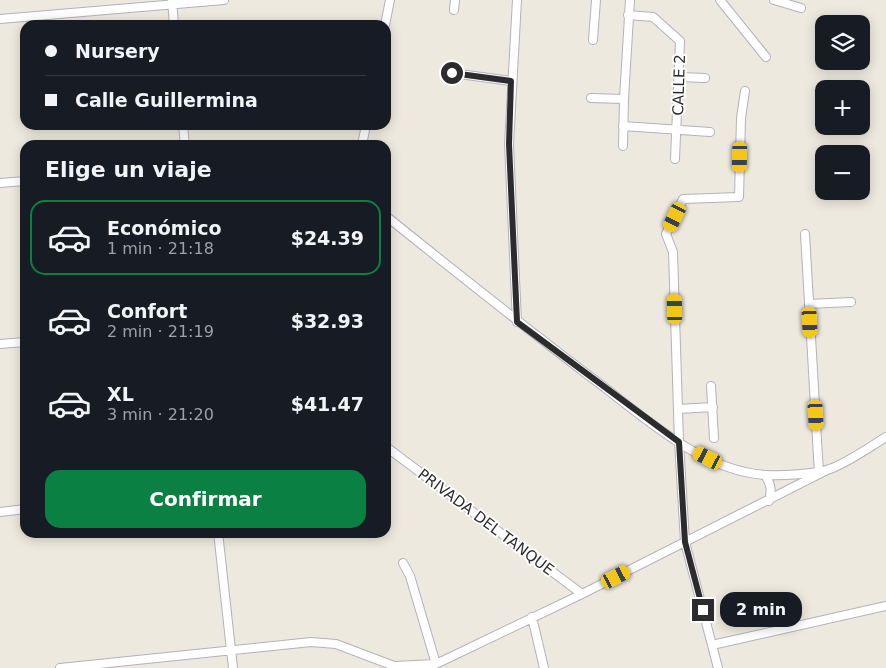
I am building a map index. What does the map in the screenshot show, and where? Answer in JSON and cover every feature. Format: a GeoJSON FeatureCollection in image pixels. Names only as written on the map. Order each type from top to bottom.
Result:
{"type":"FeatureCollection","features":[{"type":"Feature","properties":{"kind":"street"},"geometry":{"type":"LineString","coordinates":[[0,19],[172,2],[224,0]]}},
{"type":"Feature","properties":{"kind":"street"},"geometry":{"type":"LineString","coordinates":[[386,20],[390,0]]}},
{"type":"Feature","properties":{"kind":"street"},"geometry":{"type":"LineString","coordinates":[[454,10],[455,0]]}},
{"type":"Feature","properties":{"kind":"street"},"geometry":{"type":"LineString","coordinates":[[517,0],[509,144],[517,322]]}},
{"type":"Feature","properties":{"kind":"street"},"geometry":{"type":"LineString","coordinates":[[593,40],[596,0]]}},
{"type":"Feature","properties":{"kind":"street"},"geometry":{"type":"LineString","coordinates":[[623,146],[630,0]]}},
{"type":"Feature","properties":{"kind":"street"},"geometry":{"type":"LineString","coordinates":[[720,0],[766,57]]}},
{"type":"Feature","properties":{"kind":"street"},"geometry":{"type":"LineString","coordinates":[[774,0],[801,8]]}},
{"type":"Feature","properties":{"kind":"street"},"geometry":{"type":"LineString","coordinates":[[172,2],[174,20]]}},
{"type":"Feature","properties":{"kind":"street","name":"CALLE 2"},"geometry":{"type":"LineString","coordinates":[[628,15],[653,16],[680,41],[676,159]]}},
{"type":"Feature","properties":{"kind":"street"},"geometry":{"type":"LineString","coordinates":[[452,73],[511,81]]}},
{"type":"Feature","properties":{"kind":"street"},"geometry":{"type":"LineString","coordinates":[[679,78],[705,78]]}},
{"type":"Feature","properties":{"kind":"street"},"geometry":{"type":"LineString","coordinates":[[718,668],[685,542],[679,442],[673,252],[666,234],[683,199],[739,197],[741,118],[746,91]]}},
{"type":"Feature","properties":{"kind":"street"},"geometry":{"type":"LineString","coordinates":[[591,98],[624,100]]}},
{"type":"Feature","properties":{"kind":"street"},"geometry":{"type":"LineString","coordinates":[[623,126],[710,132]]}},
{"type":"Feature","properties":{"kind":"street"},"geometry":{"type":"LineString","coordinates":[[0,183],[20,181]]}},
{"type":"Feature","properties":{"kind":"street"},"geometry":{"type":"LineString","coordinates":[[391,220],[517,322],[679,442],[718,464],[740,471],[765,475],[819,473]]}},
{"type":"Feature","properties":{"kind":"street"},"geometry":{"type":"LineString","coordinates":[[806,234],[819,473]]}},
{"type":"Feature","properties":{"kind":"street"},"geometry":{"type":"LineString","coordinates":[[809,304],[851,302]]}},
{"type":"Feature","properties":{"kind":"street"},"geometry":{"type":"LineString","coordinates":[[0,344],[20,342]]}},
{"type":"Feature","properties":{"kind":"street"},"geometry":{"type":"LineString","coordinates":[[711,386],[714,438]]}},
{"type":"Feature","properties":{"kind":"street"},"geometry":{"type":"LineString","coordinates":[[678,409],[712,407]]}},
{"type":"Feature","properties":{"kind":"street"},"geometry":{"type":"LineString","coordinates":[[60,668],[311,642],[336,644],[394,666],[436,664],[769,501],[886,438]]}},
{"type":"Feature","properties":{"kind":"street","name":"PRIVADA DEL TANQUE"},"geometry":{"type":"LineString","coordinates":[[391,451],[582,594]]}},
{"type":"Feature","properties":{"kind":"street"},"geometry":{"type":"LineString","coordinates":[[765,475],[770,482],[771,492],[769,501]]}},
{"type":"Feature","properties":{"kind":"street"},"geometry":{"type":"LineString","coordinates":[[0,512],[20,510]]}},
{"type":"Feature","properties":{"kind":"street"},"geometry":{"type":"LineString","coordinates":[[219,538],[233,668]]}},
{"type":"Feature","properties":{"kind":"street"},"geometry":{"type":"LineString","coordinates":[[403,563],[410,576],[436,664]]}},
{"type":"Feature","properties":{"kind":"street"},"geometry":{"type":"LineString","coordinates":[[712,645],[886,606]]}},
{"type":"Feature","properties":{"kind":"street"},"geometry":{"type":"LineString","coordinates":[[532,617],[544,668]]}},
{"type":"Feature","properties":{"kind":"route"},"geometry":{"type":"LineString","coordinates":[[452,73],[511,81],[509,144],[517,322],[679,442],[685,542],[703,610]]}}]}
